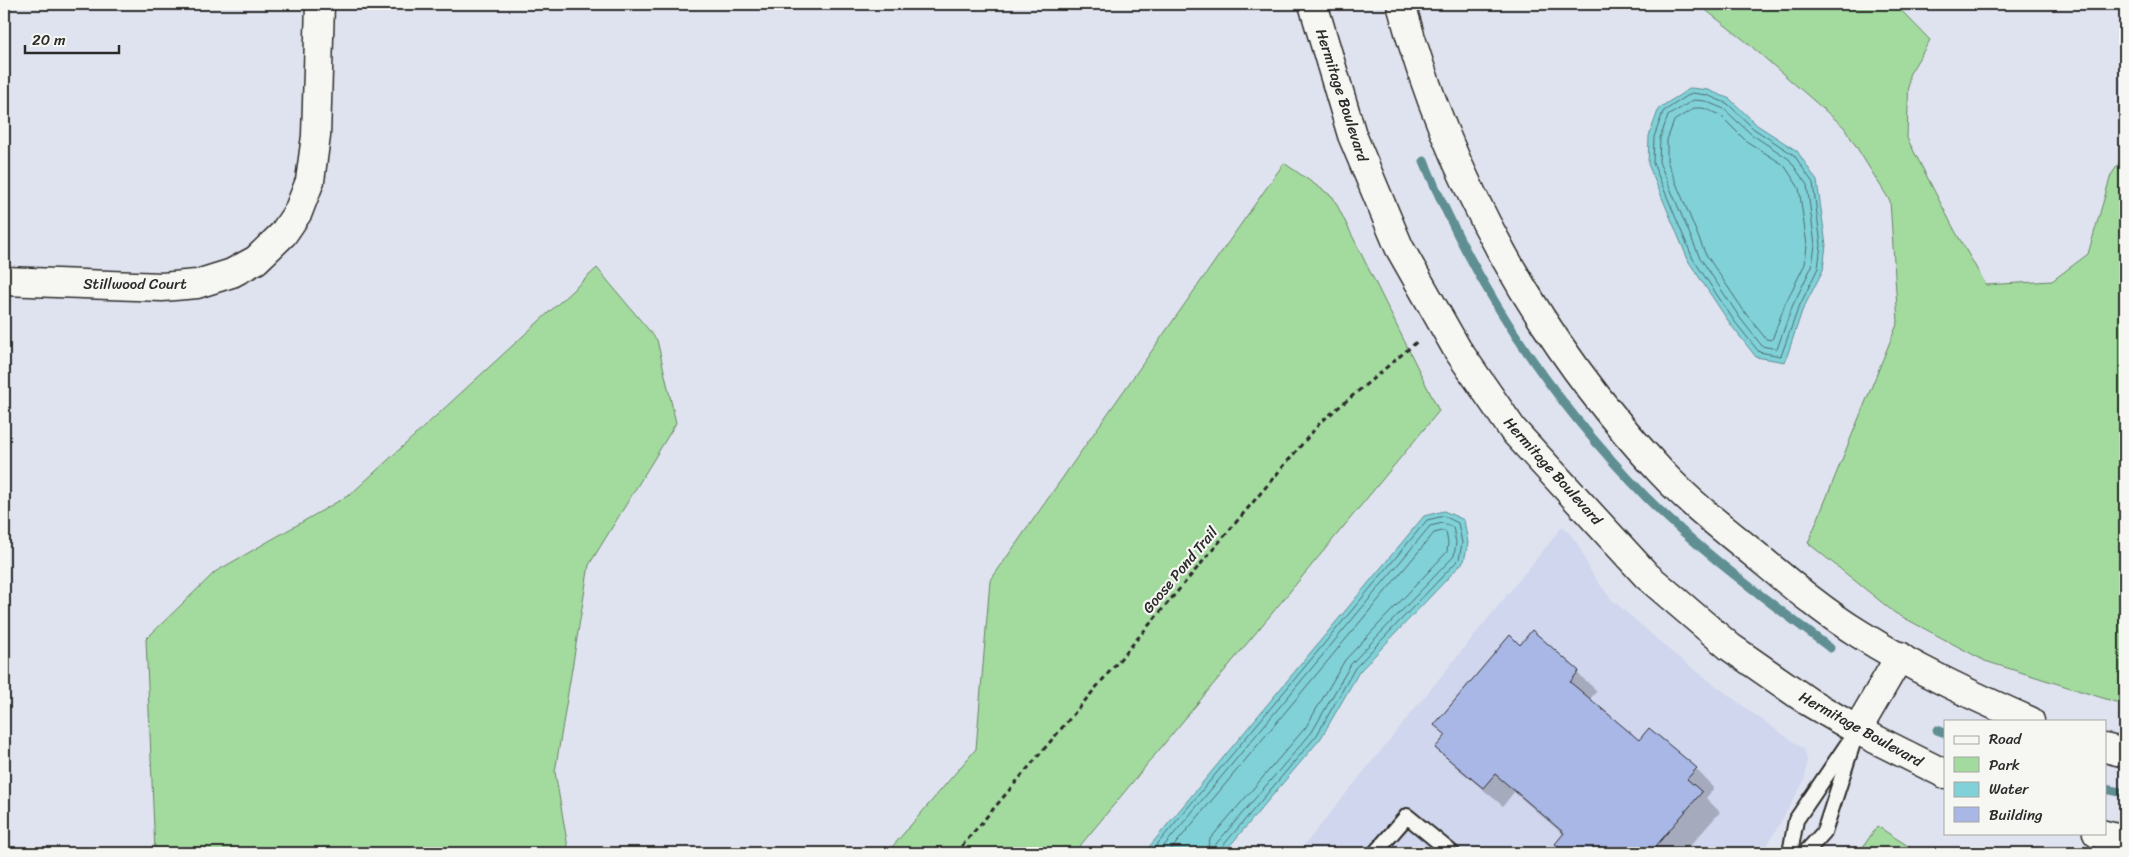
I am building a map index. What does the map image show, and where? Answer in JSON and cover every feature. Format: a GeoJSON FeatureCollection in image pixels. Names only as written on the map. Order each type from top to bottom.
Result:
{"type":"FeatureCollection","features":[{"type":"Feature","properties":{"kind":"street","name":"Stillwood Court"},"geometry":{"type":"LineString","coordinates":[[4,281],[170,287],[198,284],[232,273],[256,260],[283,234],[298,212],[310,181],[316,136],[320,4]]}},
{"type":"Feature","properties":{"kind":"street","name":"Hermitage Boulevard"},"geometry":{"type":"LineString","coordinates":[[1313,4],[1352,136],[1400,247],[1457,349],[1513,430],[1647,576],[1730,647],[1809,702],[1858,730],[1944,773]]}},
{"type":"Feature","properties":{"kind":"street"},"geometry":{"type":"LineString","coordinates":[[1401,4],[1430,96],[1483,215],[1508,263],[1532,303],[1594,394],[1663,474],[1728,532],[1796,588],[1857,633],[1958,689],[2028,720]]}},
{"type":"Feature","properties":{"kind":"street"},"geometry":{"type":"LineString","coordinates":[[1858,730],[1900,656]]}},
{"type":"Feature","properties":{"kind":"street"},"geometry":{"type":"LineString","coordinates":[[2106,748],[2125,753]]}},
{"type":"Feature","properties":{"kind":"street"},"geometry":{"type":"LineString","coordinates":[[2101,834],[2125,840]]}},
{"type":"Feature","properties":{"kind":"lane"},"geometry":{"type":"LineString","coordinates":[[1790,853],[1796,820],[1858,730]]}},
{"type":"Feature","properties":{"kind":"lane"},"geometry":{"type":"LineString","coordinates":[[1805,853],[1824,832],[1858,730]]}},
{"type":"Feature","properties":{"kind":"lane"},"geometry":{"type":"LineString","coordinates":[[1376,853],[1407,816],[1452,853]]}},
{"type":"Feature","properties":{"kind":"path","name":"Goose Pond Trail"},"geometry":{"type":"LineString","coordinates":[[956,853],[1320,423],[1442,322]]}},
{"type":"Feature","properties":{"kind":"shaded area"},"geometry":{"type":"Polygon","coordinates":[[[1563,526],[1577,543],[1591,572],[1610,598],[1675,655],[1804,749],[1807,760],[1805,779],[1763,853],[1298,853],[1563,526]]]}},
{"type":"Feature","properties":{"kind":"green space"},"geometry":{"type":"Polygon","coordinates":[[[1698,4],[1895,4],[1930,40],[1909,75],[1907,138],[1955,231],[1986,285],[2052,281],[2088,254],[2111,175],[2125,155],[2125,705],[1985,661],[1895,613],[1808,543],[1898,322],[1890,201],[1844,127],[1744,40],[1698,4]]]}},
{"type":"Feature","properties":{"kind":"green space"},"geometry":{"type":"Polygon","coordinates":[[[1284,163],[1333,197],[1439,411],[1074,853],[887,853],[976,749],[990,581],[1284,163]]]}},
{"type":"Feature","properties":{"kind":"green space"},"geometry":{"type":"Polygon","coordinates":[[[597,268],[657,340],[676,423],[589,565],[555,772],[569,853],[155,853],[146,639],[215,572],[351,494],[597,268]]]}},
{"type":"Feature","properties":{"kind":"green space"},"geometry":{"type":"Polygon","coordinates":[[[1877,826],[1919,853],[1859,853],[1877,826]]]}},
{"type":"Feature","properties":{"kind":"water"},"geometry":{"type":"Polygon","coordinates":[[[1691,88],[1708,90],[1730,99],[1757,125],[1797,151],[1817,181],[1826,245],[1823,270],[1802,311],[1785,362],[1756,357],[1731,325],[1689,262],[1648,164],[1649,136],[1659,108],[1691,88]]]}},
{"type":"Feature","properties":{"kind":"water"},"geometry":{"type":"Polygon","coordinates":[[[1444,511],[1464,520],[1468,543],[1464,561],[1359,672],[1321,738],[1233,842],[1223,853],[1144,853],[1424,516],[1444,511]]]}},
{"type":"Feature","properties":{"kind":"building"},"geometry":{"type":"Polygon","coordinates":[[[1532,630],[1579,671],[1570,682],[1639,740],[1649,728],[1697,768],[1687,779],[1702,792],[1650,853],[1565,853],[1555,844],[1564,833],[1495,774],[1483,788],[1435,748],[1446,735],[1434,725],[1510,635],[1520,645],[1532,630]]]}},
{"type":"Feature","properties":{"kind":"waterway"},"geometry":{"type":"LineString","coordinates":[[1424,161],[1467,253],[1492,297],[1548,381],[1611,460],[1667,518],[1735,576],[1830,648]]}},
{"type":"Feature","properties":{"kind":"waterway"},"geometry":{"type":"LineString","coordinates":[[1937,730],[1944,733]]}},
{"type":"Feature","properties":{"kind":"waterway"},"geometry":{"type":"LineString","coordinates":[[2106,789],[2125,793]]}}]}
